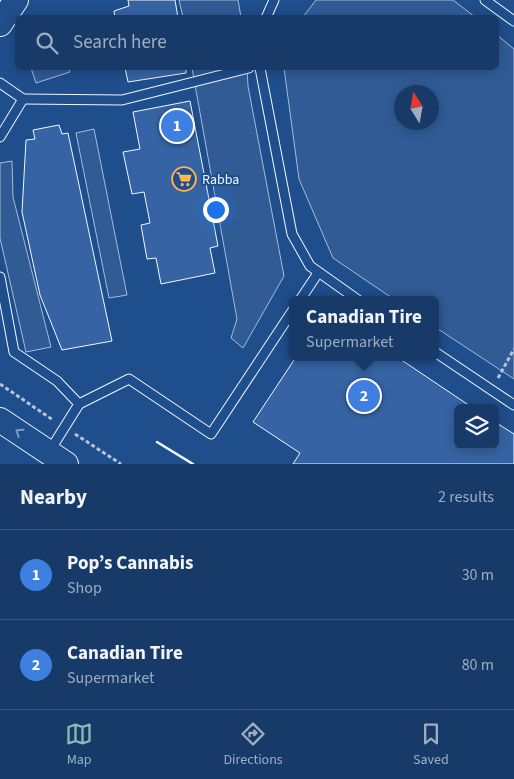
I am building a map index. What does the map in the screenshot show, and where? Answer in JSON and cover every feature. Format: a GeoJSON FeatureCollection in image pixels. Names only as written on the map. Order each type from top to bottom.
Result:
{"type":"FeatureCollection","features":[{"type":"Feature","properties":{"kind":"main road"},"geometry":{"type":"LineString","coordinates":[[0,24],[16,0]]}},
{"type":"Feature","properties":{"kind":"main road"},"geometry":{"type":"LineString","coordinates":[[0,420],[58,458]]}},
{"type":"Feature","properties":{"kind":"lane"},"geometry":{"type":"LineString","coordinates":[[267,15],[274,0]]}},
{"type":"Feature","properties":{"kind":"lane"},"geometry":{"type":"LineString","coordinates":[[485,0],[514,21]]}},
{"type":"Feature","properties":{"kind":"lane"},"geometry":{"type":"LineString","coordinates":[[0,83],[23,99],[122,100],[241,70]]}},
{"type":"Feature","properties":{"kind":"lane"},"geometry":{"type":"LineString","coordinates":[[260,70],[292,234],[310,266],[352,296]]}},
{"type":"Feature","properties":{"kind":"lane"},"geometry":{"type":"LineString","coordinates":[[0,137],[23,99]]}},
{"type":"Feature","properties":{"kind":"lane"},"geometry":{"type":"LineString","coordinates":[[303,296],[318,273]]}},
{"type":"Feature","properties":{"kind":"lane"},"geometry":{"type":"LineString","coordinates":[[0,277],[14,352],[56,381],[79,404]]}},
{"type":"Feature","properties":{"kind":"lane"},"geometry":{"type":"LineString","coordinates":[[58,458],[79,404],[129,379],[211,434],[289,316]]}},
{"type":"Feature","properties":{"kind":"lane"},"geometry":{"type":"LineString","coordinates":[[439,355],[514,405]]}},
{"type":"Feature","properties":{"kind":"path"},"geometry":{"type":"LineString","coordinates":[[492,390],[514,349]]}},
{"type":"Feature","properties":{"kind":"path"},"geometry":{"type":"LineString","coordinates":[[0,384],[41,411]]}},
{"type":"Feature","properties":{"kind":"path"},"geometry":{"type":"LineString","coordinates":[[93,446],[121,464]]}},
{"type":"Feature","properties":{"kind":"shaded area"},"geometry":{"type":"Polygon","coordinates":[[[179,0],[238,0],[241,15],[183,15],[179,0]]]}},
{"type":"Feature","properties":{"kind":"shaded area"},"geometry":{"type":"Polygon","coordinates":[[[316,0],[453,0],[472,15],[305,15],[316,0]]]}},
{"type":"Feature","properties":{"kind":"shaded area"},"geometry":{"type":"Polygon","coordinates":[[[499,37],[514,49],[514,379],[439,330],[439,296],[389,296],[333,258],[299,179],[284,70],[499,70],[499,37]]]}},
{"type":"Feature","properties":{"kind":"shaded area"},"geometry":{"type":"Polygon","coordinates":[[[32,70],[69,70],[70,72],[36,83],[32,70]]]}},
{"type":"Feature","properties":{"kind":"shaded area"},"geometry":{"type":"Polygon","coordinates":[[[192,70],[247,70],[248,86],[284,276],[243,348],[231,338],[237,319],[192,70]]]}},
{"type":"Feature","properties":{"kind":"shaded area"},"geometry":{"type":"Polygon","coordinates":[[[94,129],[127,295],[109,298],[76,133],[94,129]]]}},
{"type":"Feature","properties":{"kind":"shaded area"},"geometry":{"type":"Polygon","coordinates":[[[12,161],[13,197],[51,347],[26,352],[0,238],[0,163],[12,161]]]}},
{"type":"Feature","properties":{"kind":"building"},"geometry":{"type":"Polygon","coordinates":[[[128,0],[175,0],[178,15],[115,15],[114,11],[129,6],[128,0]]]}},
{"type":"Feature","properties":{"kind":"building"},"geometry":{"type":"Polygon","coordinates":[[[125,70],[186,70],[186,73],[128,82],[125,70]]]}},
{"type":"Feature","properties":{"kind":"building"},"geometry":{"type":"Polygon","coordinates":[[[190,101],[218,246],[210,248],[215,273],[161,284],[156,258],[147,259],[141,225],[150,223],[144,192],[132,194],[123,152],[140,149],[133,112],[190,101]]]}},
{"type":"Feature","properties":{"kind":"building"},"geometry":{"type":"Polygon","coordinates":[[[59,125],[62,134],[68,133],[112,341],[62,350],[40,295],[22,212],[26,140],[35,139],[33,130],[59,125]]]}},
{"type":"Feature","properties":{"kind":"building"},"geometry":{"type":"Polygon","coordinates":[[[293,361],[403,361],[467,404],[454,404],[454,449],[499,449],[499,425],[514,434],[514,464],[293,464],[300,453],[253,422],[293,361]]]}},
{"type":"Feature","properties":{"kind":"wall"},"geometry":{"type":"LineString","coordinates":[[157,442],[193,464]]}},
{"type":"Feature","properties":{"kind":"place","name":"Pop’s Cannabis"},"geometry":{"type":"Point","coordinates":[177,126]}},
{"type":"Feature","properties":{"kind":"place","name":"Rabba"},"geometry":{"type":"Point","coordinates":[184,179]}},
{"type":"Feature","properties":{"kind":"place","name":"Canadian Tire"},"geometry":{"type":"Point","coordinates":[364,396]}}]}
